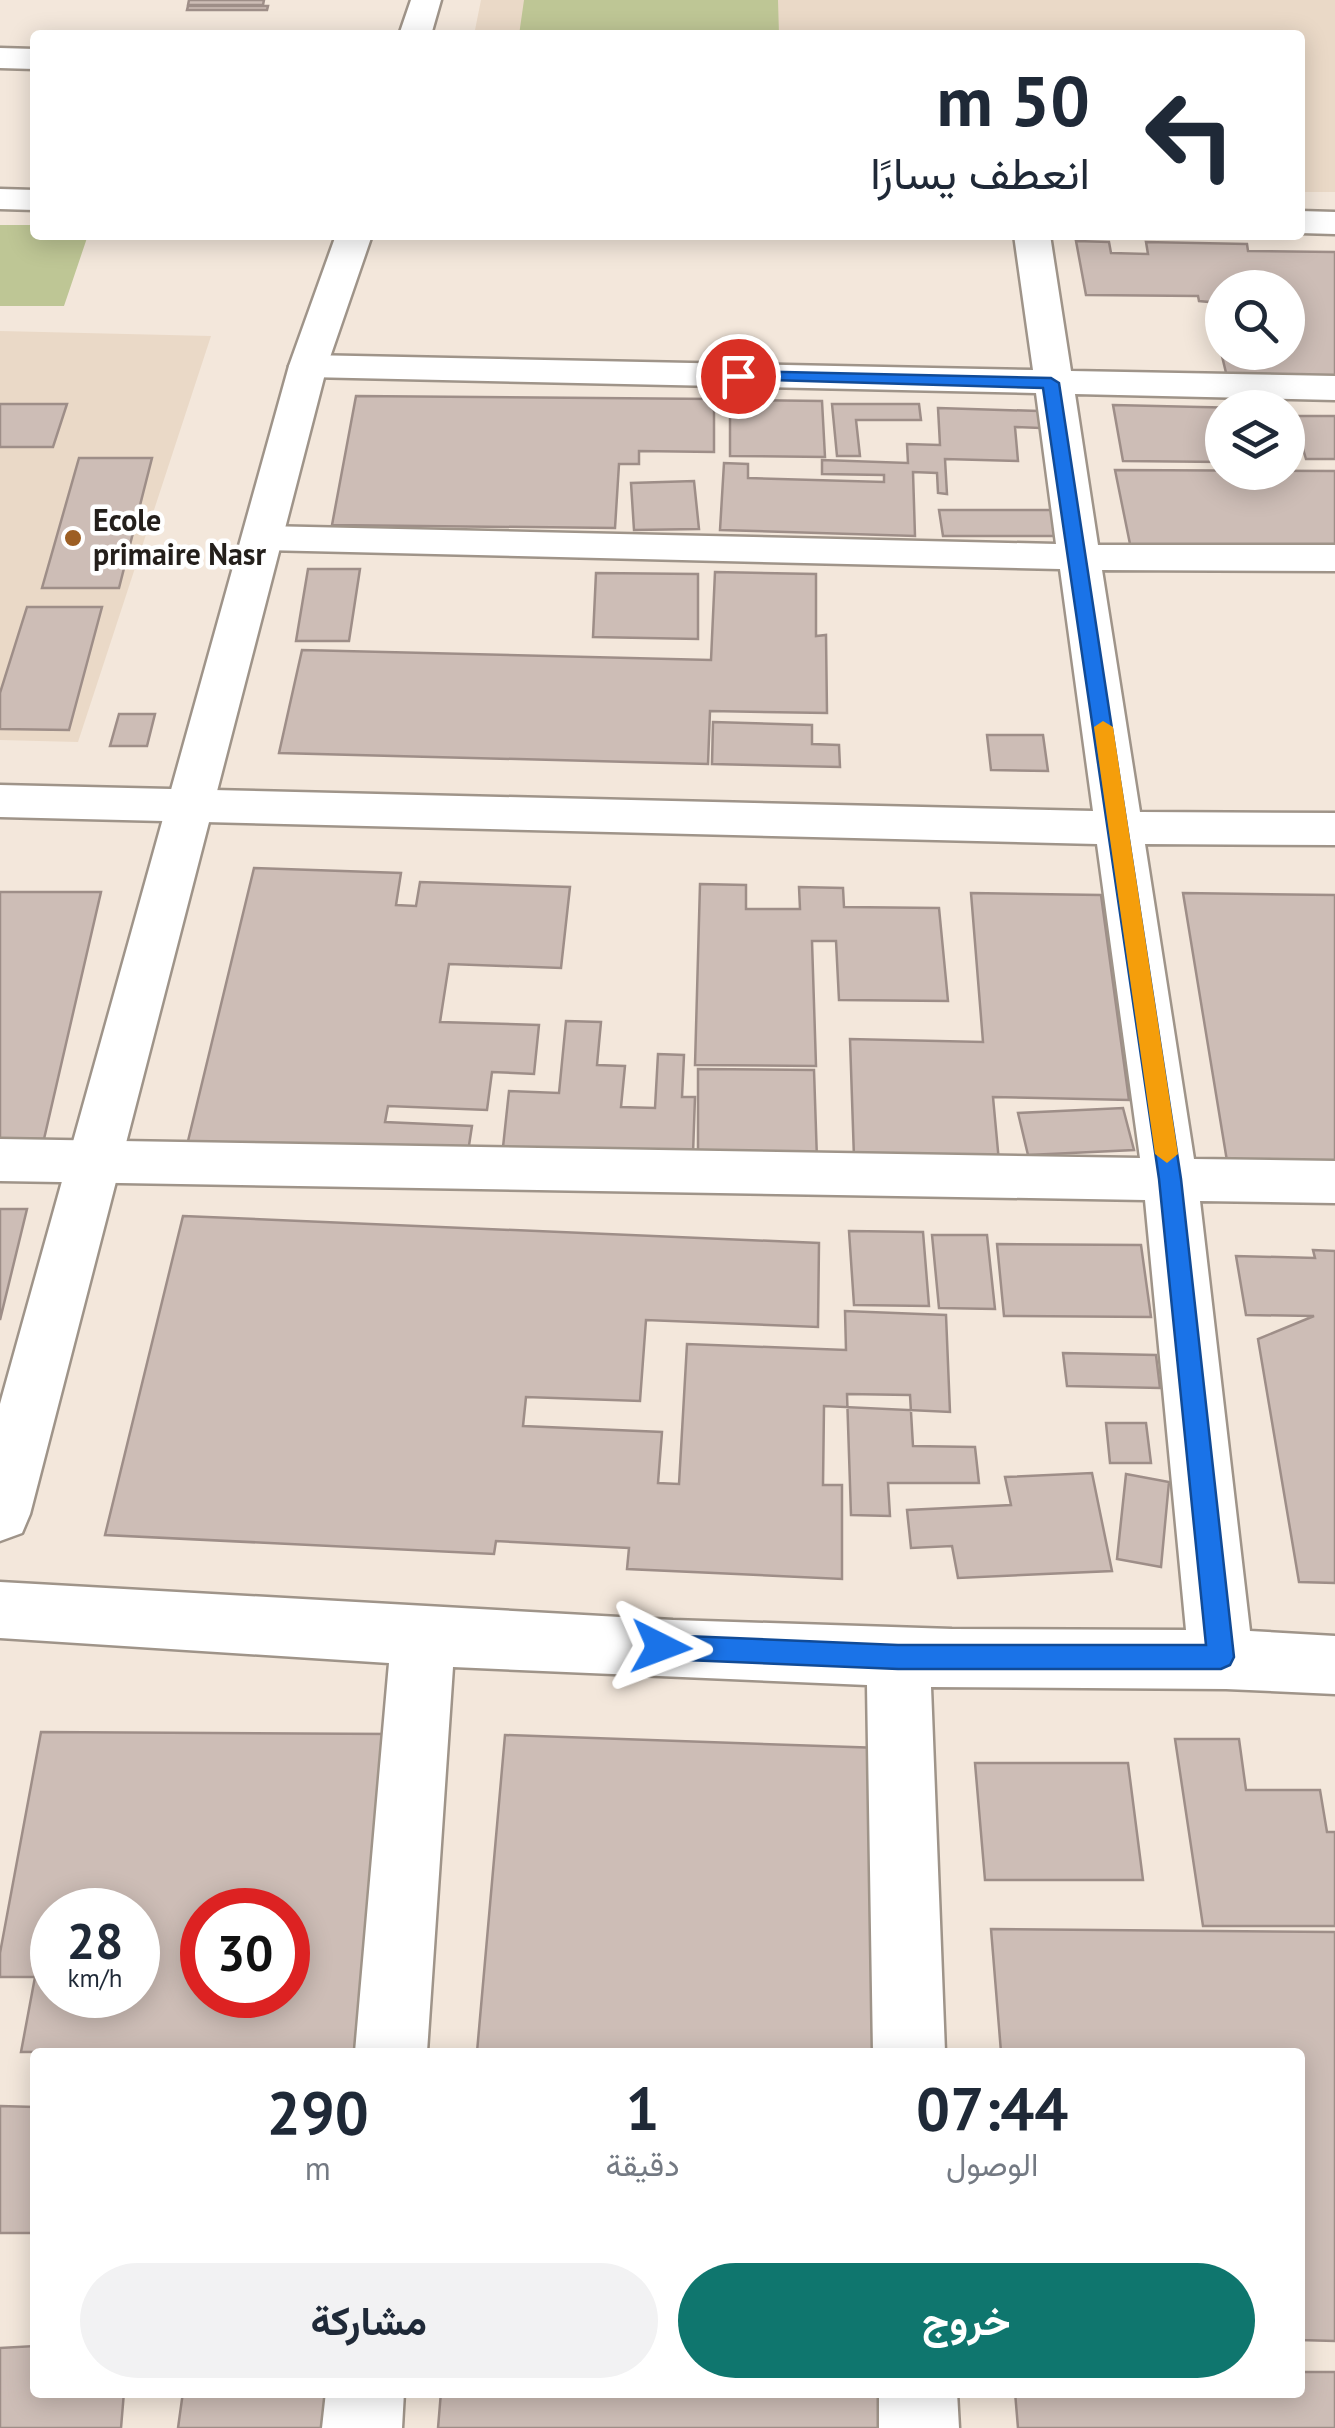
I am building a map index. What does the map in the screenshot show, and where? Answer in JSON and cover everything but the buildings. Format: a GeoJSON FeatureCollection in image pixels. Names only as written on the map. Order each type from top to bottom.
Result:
{"type":"FeatureCollection","features":[{"type":"Feature","properties":{"kind":"street"},"geometry":{"type":"LineString","coordinates":[[417,30],[426,0]]}},
{"type":"Feature","properties":{"kind":"street"},"geometry":{"type":"LineString","coordinates":[[0,58],[30,59]]}},
{"type":"Feature","properties":{"kind":"street"},"geometry":{"type":"LineString","coordinates":[[0,200],[30,200]]}},
{"type":"Feature","properties":{"kind":"street"},"geometry":{"type":"LineString","coordinates":[[1305,222],[1335,223]]}},
{"type":"Feature","properties":{"kind":"street"},"geometry":{"type":"LineString","coordinates":[[0,1514],[308,366],[352,240]]}},
{"type":"Feature","properties":{"kind":"street"},"geometry":{"type":"LineString","coordinates":[[1033,240],[1170,1179],[1221,1657]]}},
{"type":"Feature","properties":{"kind":"street"},"geometry":{"type":"LineString","coordinates":[[308,366],[1335,388]]}},
{"type":"Feature","properties":{"kind":"street"},"geometry":{"type":"LineString","coordinates":[[264,538],[1078,557],[1335,558]]}},
{"type":"Feature","properties":{"kind":"street"},"geometry":{"type":"LineString","coordinates":[[0,801],[1118,828],[1335,828]]}},
{"type":"Feature","properties":{"kind":"street"},"geometry":{"type":"LineString","coordinates":[[0,1160],[1335,1182]]}},
{"type":"Feature","properties":{"kind":"street"},"geometry":{"type":"LineString","coordinates":[[0,1610],[424,1637],[898,1657],[1221,1657],[1335,1666]]}},
{"type":"Feature","properties":{"kind":"street"},"geometry":{"type":"LineString","coordinates":[[391,2048],[424,1637]]}},
{"type":"Feature","properties":{"kind":"street"},"geometry":{"type":"LineString","coordinates":[[898,1657],[909,2048]]}},
{"type":"Feature","properties":{"kind":"street"},"geometry":{"type":"LineString","coordinates":[[362,2428],[364,2398]]}},
{"type":"Feature","properties":{"kind":"street"},"geometry":{"type":"LineString","coordinates":[[918,2398],[918,2428]]}},
{"type":"Feature","properties":{"kind":"shaded area"},"geometry":{"type":"Polygon","coordinates":[[[481,0],[1335,0],[1335,192],[1305,192],[1305,30],[475,30],[481,0]]]}},
{"type":"Feature","properties":{"kind":"shaded area","name":"Ecole primaire Nasr"},"geometry":{"type":"Polygon","coordinates":[[[0,331],[211,336],[78,742],[0,740],[0,331]]]}},
{"type":"Feature","properties":{"kind":"green space"},"geometry":{"type":"Polygon","coordinates":[[[524,0],[778,0],[779,30],[520,30],[524,0]]]}},
{"type":"Feature","properties":{"kind":"green space"},"geometry":{"type":"Polygon","coordinates":[[[0,225],[30,225],[30,240],[86,240],[64,306],[0,306],[0,225]]]}},
{"type":"Feature","properties":{"kind":"slow traffic"},"geometry":{"type":"LineString","coordinates":[[1103,727],[1167,1154]]}},
{"type":"Feature","properties":{"kind":"place","name":"Ecole primaire Nasr"},"geometry":{"type":"Point","coordinates":[73,538]}},
{"type":"Feature","properties":{"kind":"route"},"geometry":{"type":"LineString","coordinates":[[661,1647],[898,1657],[1221,1657],[1170,1179],[1051,383],[738,376]]}}]}
